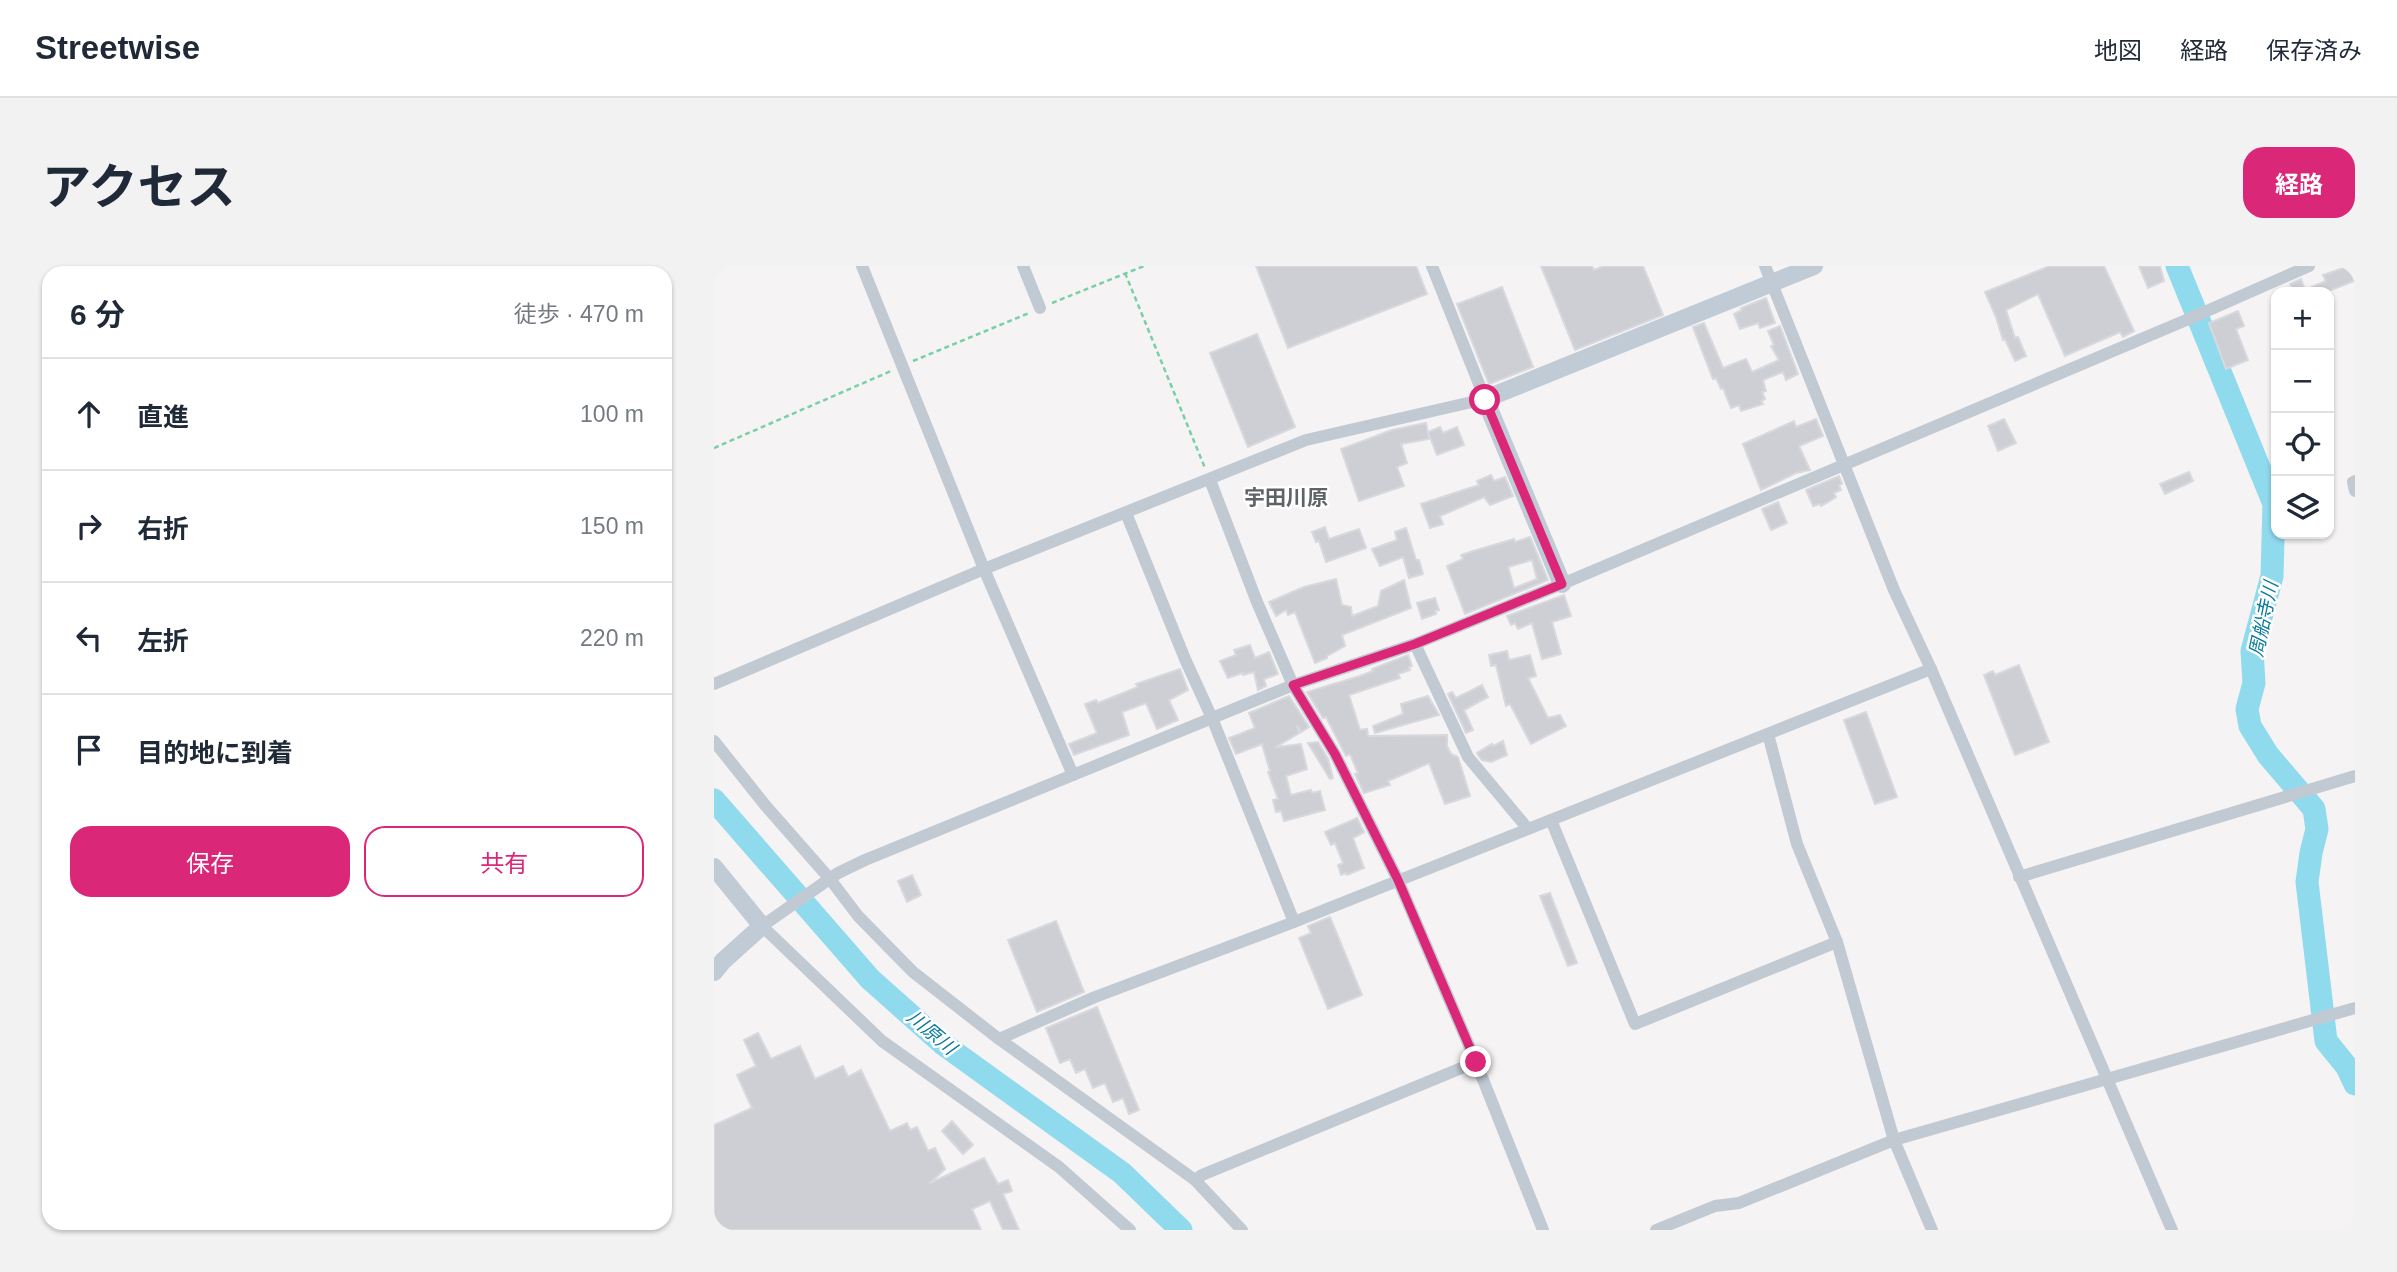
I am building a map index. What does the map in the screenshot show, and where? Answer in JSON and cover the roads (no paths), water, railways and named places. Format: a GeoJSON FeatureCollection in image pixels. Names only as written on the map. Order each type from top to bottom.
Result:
{"type":"FeatureCollection","features":[{"type":"Feature","properties":{"kind":"street"},"geometry":{"type":"LineString","coordinates":[[862,266],[984,569],[1073,775]]}},
{"type":"Feature","properties":{"kind":"street"},"geometry":{"type":"LineString","coordinates":[[1023,266],[1040,308]]}},
{"type":"Feature","properties":{"kind":"street"},"geometry":{"type":"LineString","coordinates":[[1432,266],[1562,584]]}},
{"type":"Feature","properties":{"kind":"street"},"geometry":{"type":"LineString","coordinates":[[1765,266],[1895,590],[2172,1230]]}},
{"type":"Feature","properties":{"kind":"street"},"geometry":{"type":"LineString","coordinates":[[714,684],[984,569],[1306,440],[1485,400],[1814,266]]}},
{"type":"Feature","properties":{"kind":"street"},"geometry":{"type":"LineString","coordinates":[[714,972],[762,926],[830,879],[865,860],[1293,685],[1415,644],[1562,584],[2197,316],[2309,266]]}},
{"type":"Feature","properties":{"kind":"street"},"geometry":{"type":"LineString","coordinates":[[1210,480],[1257,602],[1293,685],[1335,754],[1398,880],[1476,1062],[1543,1230]]}},
{"type":"Feature","properties":{"kind":"street"},"geometry":{"type":"LineString","coordinates":[[2355,481],[2355,491]]}},
{"type":"Feature","properties":{"kind":"street"},"geometry":{"type":"LineString","coordinates":[[1126,513],[1294,922]]}},
{"type":"Feature","properties":{"kind":"street"},"geometry":{"type":"LineString","coordinates":[[1415,644],[1468,757],[1528,829]]}},
{"type":"Feature","properties":{"kind":"street"},"geometry":{"type":"LineString","coordinates":[[999,1039],[1095,997],[1294,922],[1931,669]]}},
{"type":"Feature","properties":{"kind":"street"},"geometry":{"type":"LineString","coordinates":[[1768,734],[1797,844],[1837,943],[1894,1140],[1932,1230]]}},
{"type":"Feature","properties":{"kind":"street"},"geometry":{"type":"LineString","coordinates":[[714,741],[858,916],[913,972],[999,1039],[1195,1180],[1242,1230]]}},
{"type":"Feature","properties":{"kind":"street"},"geometry":{"type":"LineString","coordinates":[[2019,877],[2355,776]]}},
{"type":"Feature","properties":{"kind":"street"},"geometry":{"type":"LineString","coordinates":[[1550,820],[1635,1024],[1837,943]]}},
{"type":"Feature","properties":{"kind":"street"},"geometry":{"type":"LineString","coordinates":[[714,867],[762,926],[882,1041],[1059,1167],[1130,1230]]}},
{"type":"Feature","properties":{"kind":"street"},"geometry":{"type":"LineString","coordinates":[[1656,1230],[1715,1206],[1739,1203],[1894,1140],[2355,1008]]}},
{"type":"Feature","properties":{"kind":"street"},"geometry":{"type":"LineString","coordinates":[[1195,1180],[1476,1062]]}},
{"type":"Feature","properties":{"kind":"waterway","name":"周船寺川"},"geometry":{"type":"LineString","coordinates":[[2177,266],[2274,504],[2272,576],[2252,651],[2254,683],[2247,709],[2250,726],[2268,755],[2314,809],[2317,829],[2307,882],[2326,1041],[2347,1067],[2355,1084]]}},
{"type":"Feature","properties":{"kind":"waterway","name":"川原川"},"geometry":{"type":"LineString","coordinates":[[714,800],[870,979],[943,1044],[1122,1173],[1181,1230]]}},
{"type":"Feature","properties":{"kind":"district","name":"宇田川原"},"geometry":{"type":"Point","coordinates":[1286,498]}}]}
